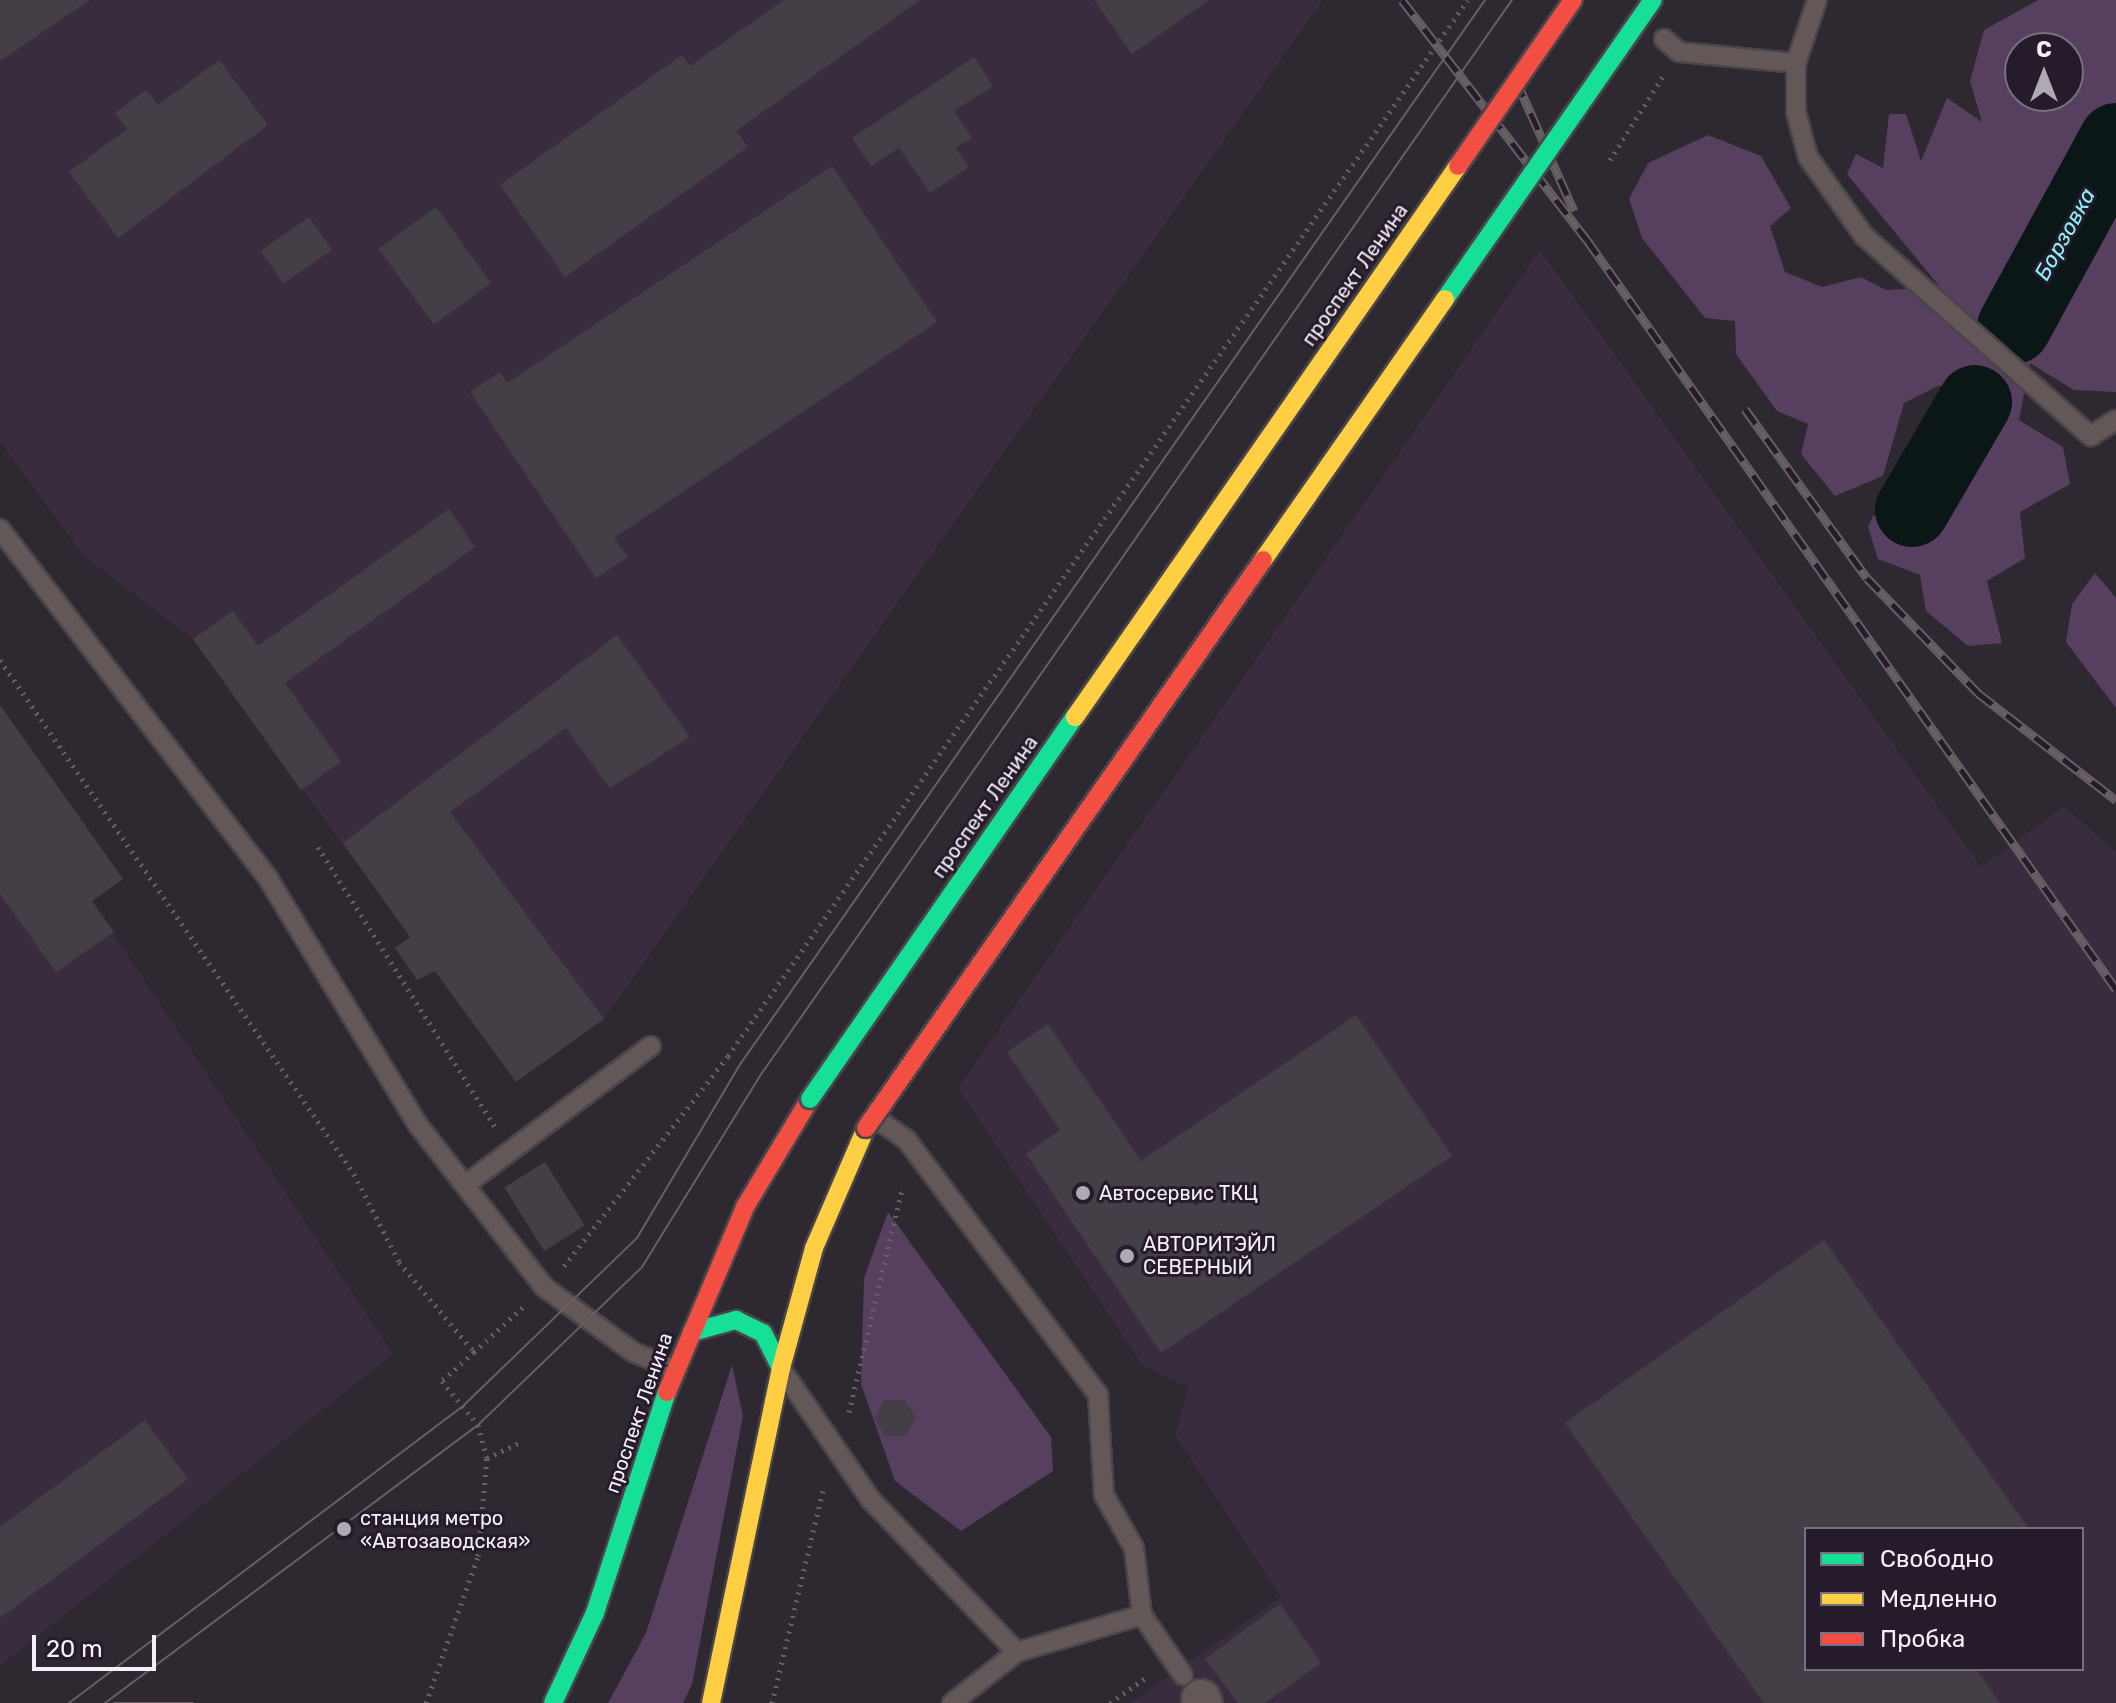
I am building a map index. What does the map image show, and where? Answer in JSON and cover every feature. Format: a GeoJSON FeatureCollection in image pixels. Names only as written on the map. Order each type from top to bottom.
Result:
{"type":"FeatureCollection","features":[{"type":"Feature","properties":{"kind":"main road","name":"проспект Ленина"},"geometry":{"type":"LineString","coordinates":[[553,1703],[595,1613],[674,1369],[745,1207],[810,1099],[1573,0]]}},
{"type":"Feature","properties":{"kind":"main road"},"geometry":{"type":"LineString","coordinates":[[711,1703],[781,1368],[814,1248],[870,1123],[1653,0]]}},
{"type":"Feature","properties":{"kind":"main road"},"geometry":{"type":"LineString","coordinates":[[692,1332],[736,1320],[763,1333],[781,1368]]}},
{"type":"Feature","properties":{"kind":"lane"},"geometry":{"type":"LineString","coordinates":[[1817,0],[1796,63],[1796,112],[1808,157],[1864,236],[2091,436],[2116,420]]}},
{"type":"Feature","properties":{"kind":"lane"},"geometry":{"type":"LineString","coordinates":[[1664,39],[1679,52],[1796,63]]}},
{"type":"Feature","properties":{"kind":"lane"},"geometry":{"type":"LineString","coordinates":[[0,529],[269,880],[418,1125],[544,1287],[633,1352],[674,1369]]}},
{"type":"Feature","properties":{"kind":"lane"},"geometry":{"type":"LineString","coordinates":[[465,1185],[651,1046]]}},
{"type":"Feature","properties":{"kind":"lane"},"geometry":{"type":"LineString","coordinates":[[870,1123],[906,1139],[1098,1395],[1104,1495],[1134,1548],[1142,1615],[1196,1692]]}},
{"type":"Feature","properties":{"kind":"lane"},"geometry":{"type":"LineString","coordinates":[[781,1368],[871,1500],[1017,1652]]}},
{"type":"Feature","properties":{"kind":"lane"},"geometry":{"type":"LineString","coordinates":[[952,1703],[1017,1652],[1142,1615]]}},
{"type":"Feature","properties":{"kind":"path"},"geometry":{"type":"LineString","coordinates":[[426,1703],[478,1556],[487,1458],[478,1425],[442,1381],[544,1287],[593,1236],[728,1056],[1468,0]]}},
{"type":"Feature","properties":{"kind":"path"},"geometry":{"type":"LineString","coordinates":[[1610,160],[1679,52]]}},
{"type":"Feature","properties":{"kind":"path"},"geometry":{"type":"LineString","coordinates":[[0,660],[354,1174],[399,1262],[474,1352]]}},
{"type":"Feature","properties":{"kind":"path"},"geometry":{"type":"LineString","coordinates":[[318,847],[510,1152]]}},
{"type":"Feature","properties":{"kind":"path"},"geometry":{"type":"LineString","coordinates":[[487,1458],[523,1441]]}},
{"type":"Feature","properties":{"kind":"path"},"geometry":{"type":"LineString","coordinates":[[1110,1703],[1171,1660]]}},
{"type":"Feature","properties":{"kind":"shaded area"},"geometry":{"type":"Polygon","coordinates":[[[0,0],[1322,1],[604,1019],[516,1082],[193,639],[84,556],[0,442],[0,0]]]}},
{"type":"Feature","properties":{"kind":"shaded area"},"geometry":{"type":"Polygon","coordinates":[[[2038,0],[2116,0],[2116,392],[2074,390],[2030,363],[2019,420],[2063,447],[2070,484],[2020,512],[2025,558],[1987,581],[2002,643],[1968,646],[1926,611],[1920,575],[1878,559],[1868,527],[1873,516],[1896,515],[1919,483],[1962,481],[1962,444],[1980,430],[1940,385],[1904,403],[1883,476],[1835,496],[1801,454],[1808,424],[1777,411],[1736,354],[1735,321],[1705,318],[1642,238],[1629,199],[1648,163],[1708,135],[1761,156],[1791,208],[1770,226],[1785,272],[1822,287],[1861,277],[1886,290],[1940,287],[1847,174],[1856,154],[1883,168],[1889,114],[1906,114],[1921,161],[1947,98],[1982,122],[1970,81],[1984,30],[2038,0]]]}},
{"type":"Feature","properties":{"kind":"shaded area"},"geometry":{"type":"Polygon","coordinates":[[[1540,250],[1981,867],[2064,806],[2116,852],[2116,1703],[1130,1703],[1281,1597],[1175,1435],[1188,1387],[1143,1366],[958,1088],[1540,250]]]}},
{"type":"Feature","properties":{"kind":"shaded area"},"geometry":{"type":"Polygon","coordinates":[[[2095,573],[2116,598],[2116,708],[2066,642],[2072,604],[2095,573]]]}},
{"type":"Feature","properties":{"kind":"shaded area"},"geometry":{"type":"Polygon","coordinates":[[[0,706],[123,879],[92,902],[393,1354],[0,1666],[0,706]]]}},
{"type":"Feature","properties":{"kind":"shaded area"},"geometry":{"type":"Polygon","coordinates":[[[888,1212],[1051,1437],[1053,1471],[961,1531],[895,1481],[861,1384],[864,1278],[888,1212]]]}},
{"type":"Feature","properties":{"kind":"shaded area"},"geometry":{"type":"Polygon","coordinates":[[[732,1365],[743,1416],[692,1684],[683,1703],[608,1703],[646,1633],[732,1365]]]}},
{"type":"Feature","properties":{"kind":"building"},"geometry":{"type":"Polygon","coordinates":[[[0,0],[90,0],[0,61],[0,0]]]}},
{"type":"Feature","properties":{"kind":"building"},"geometry":{"type":"Polygon","coordinates":[[[784,0],[920,0],[736,131],[748,147],[565,277],[500,185],[682,55],[690,66],[784,0]]]}},
{"type":"Feature","properties":{"kind":"building"},"geometry":{"type":"Polygon","coordinates":[[[1094,0],[1209,0],[1132,54],[1094,0]]]}},
{"type":"Feature","properties":{"kind":"building"},"geometry":{"type":"Polygon","coordinates":[[[974,57],[993,86],[954,111],[972,138],[956,148],[969,167],[930,193],[899,148],[871,166],[852,138],[974,57]]]}},
{"type":"Feature","properties":{"kind":"building"},"geometry":{"type":"Polygon","coordinates":[[[219,60],[268,125],[118,238],[69,172],[127,129],[115,113],[146,90],[158,105],[219,60]]]}},
{"type":"Feature","properties":{"kind":"building"},"geometry":{"type":"Polygon","coordinates":[[[832,166],[937,322],[614,538],[628,557],[596,578],[470,392],[500,372],[507,383],[832,166]]]}},
{"type":"Feature","properties":{"kind":"building"},"geometry":{"type":"Polygon","coordinates":[[[436,207],[491,283],[434,325],[379,249],[436,207]]]}},
{"type":"Feature","properties":{"kind":"building"},"geometry":{"type":"Polygon","coordinates":[[[309,217],[332,250],[284,284],[261,251],[309,217]]]}},
{"type":"Feature","properties":{"kind":"building"},"geometry":{"type":"Polygon","coordinates":[[[449,509],[475,547],[285,683],[341,762],[301,790],[193,639],[233,611],[258,646],[449,509]]]}},
{"type":"Feature","properties":{"kind":"building"},"geometry":{"type":"Polygon","coordinates":[[[617,635],[690,737],[610,788],[566,728],[450,812],[604,1019],[516,1082],[435,971],[417,980],[395,948],[410,937],[343,843],[617,635]]]}},
{"type":"Feature","properties":{"kind":"building"},"geometry":{"type":"Polygon","coordinates":[[[0,705],[123,879],[92,901],[114,932],[56,972],[0,894],[0,705]]]}},
{"type":"Feature","properties":{"kind":"building"},"geometry":{"type":"Polygon","coordinates":[[[1356,1015],[1452,1156],[1161,1353],[1026,1154],[1060,1130],[1007,1052],[1048,1024],[1141,1161],[1356,1015]]]}},
{"type":"Feature","properties":{"kind":"building"},"geometry":{"type":"Polygon","coordinates":[[[545,1162],[585,1226],[544,1251],[504,1187],[545,1162]]]}},
{"type":"Feature","properties":{"kind":"building"},"geometry":{"type":"Polygon","coordinates":[[[1824,1240],[2028,1527],[1804,1527],[1804,1671],[1977,1671],[2000,1703],[1764,1703],[1565,1423],[1824,1240]]]}},
{"type":"Feature","properties":{"kind":"building"},"geometry":{"type":"Polygon","coordinates":[[[884,1400],[905,1400],[916,1418],[905,1436],[885,1436],[875,1418],[884,1400]]]}},
{"type":"Feature","properties":{"kind":"building"},"geometry":{"type":"Polygon","coordinates":[[[145,1420],[188,1479],[0,1618],[0,1527],[145,1420]]]}},
{"type":"Feature","properties":{"kind":"building"},"geometry":{"type":"Polygon","coordinates":[[[1280,1604],[1321,1663],[1265,1703],[1238,1703],[1205,1659],[1280,1604]]]}},
{"type":"Feature","properties":{"kind":"waterway","name":"Борзовка"},"geometry":{"type":"LineString","coordinates":[[2014,327],[2116,140]]}},
{"type":"Feature","properties":{"kind":"waterway","name":"Борзовка"},"geometry":{"type":"LineString","coordinates":[[1912,510],[1975,402]]}},
{"type":"Feature","properties":{"kind":"tram line"},"geometry":{"type":"LineString","coordinates":[[69,1703],[463,1406],[637,1238],[741,1063],[1485,0]]}},
{"type":"Feature","properties":{"kind":"tram line"},"geometry":{"type":"LineString","coordinates":[[105,1703],[478,1425],[642,1267],[762,1073],[1512,0]]}},
{"type":"Feature","properties":{"kind":"tram line"},"geometry":{"type":"LineString","coordinates":[[114,1703],[193,1703]]}},
{"type":"Feature","properties":{"kind":"railway"},"geometry":{"type":"LineString","coordinates":[[1402,0],[1587,240],[2116,989]]}},
{"type":"Feature","properties":{"kind":"railway"},"geometry":{"type":"LineString","coordinates":[[1516,80],[1574,211]]}},
{"type":"Feature","properties":{"kind":"railway"},"geometry":{"type":"LineString","coordinates":[[1745,409],[1867,578],[1978,693],[2116,800]]}},
{"type":"Feature","properties":{"kind":"traffic: fast"},"geometry":{"type":"LineString","coordinates":[[1445,299],[1653,0]]}},
{"type":"Feature","properties":{"kind":"traffic: fast"},"geometry":{"type":"LineString","coordinates":[[810,1099],[1075,717]]}},
{"type":"Feature","properties":{"kind":"traffic: fast"},"geometry":{"type":"LineString","coordinates":[[692,1332],[736,1320],[763,1333],[781,1368]]}},
{"type":"Feature","properties":{"kind":"traffic: fast"},"geometry":{"type":"LineString","coordinates":[[553,1703],[595,1613],[667,1392]]}},
{"type":"Feature","properties":{"kind":"traffic: slow"},"geometry":{"type":"LineString","coordinates":[[1075,717],[1458,166]]}},
{"type":"Feature","properties":{"kind":"traffic: slow"},"geometry":{"type":"LineString","coordinates":[[1263,560],[1445,299]]}},
{"type":"Feature","properties":{"kind":"traffic: slow"},"geometry":{"type":"LineString","coordinates":[[711,1703],[781,1368],[814,1248],[866,1128]]}},
{"type":"Feature","properties":{"kind":"traffic: jam"},"geometry":{"type":"LineString","coordinates":[[1458,166],[1573,0]]}},
{"type":"Feature","properties":{"kind":"traffic: jam"},"geometry":{"type":"LineString","coordinates":[[866,1128],[1263,560]]}},
{"type":"Feature","properties":{"kind":"traffic: jam"},"geometry":{"type":"LineString","coordinates":[[667,1392],[745,1207],[810,1099]]}},
{"type":"Feature","properties":{"kind":"place","name":"Автосервис ТКЦ"},"geometry":{"type":"Point","coordinates":[1083,1193]}},
{"type":"Feature","properties":{"kind":"place","name":"АВТОРИТЭЙЛ СЕВЕРНЫЙ"},"geometry":{"type":"Point","coordinates":[1127,1256]}},
{"type":"Feature","properties":{"kind":"place","name":"станция метро «Автозаводская»"},"geometry":{"type":"Point","coordinates":[344,1529]}}]}
